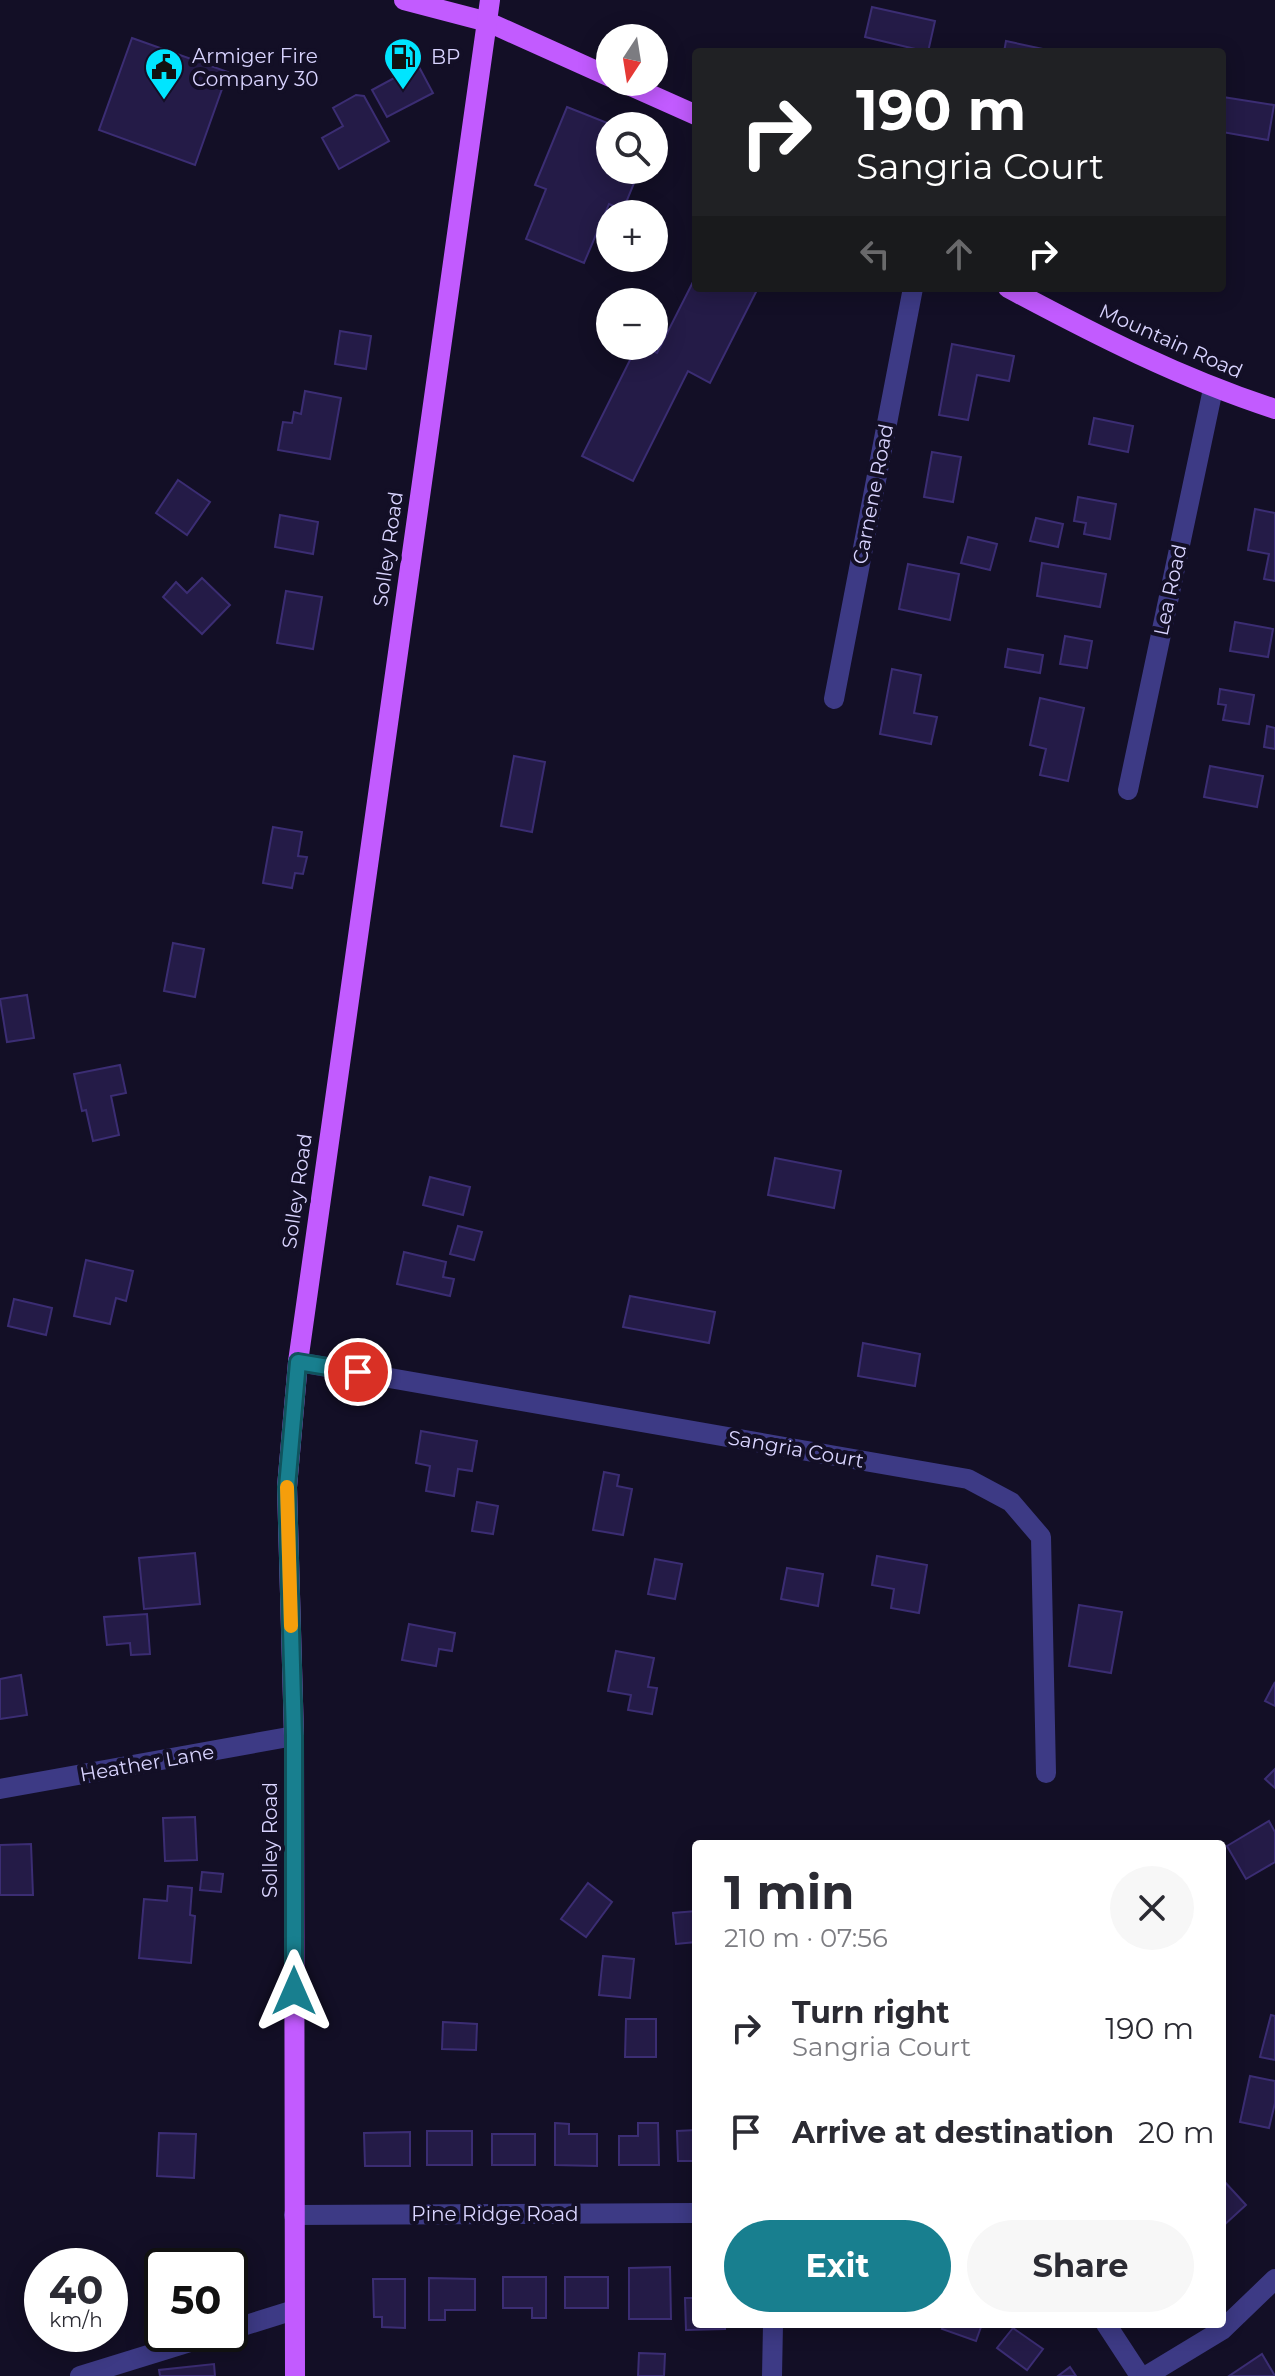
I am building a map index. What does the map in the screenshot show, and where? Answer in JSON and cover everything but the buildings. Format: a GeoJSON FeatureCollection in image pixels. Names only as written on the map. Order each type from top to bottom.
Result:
{"type":"FeatureCollection","features":[{"type":"Feature","properties":{"kind":"main road"},"geometry":{"type":"LineString","coordinates":[[404,0],[488,22],[596,71]]}},
{"type":"Feature","properties":{"kind":"main road","name":"Solley Road"},"geometry":{"type":"LineString","coordinates":[[295,2376],[294,1736],[287,1487],[298,1362],[490,0]]}},
{"type":"Feature","properties":{"kind":"main road"},"geometry":{"type":"LineString","coordinates":[[653,96],[692,113]]}},
{"type":"Feature","properties":{"kind":"main road","name":"Mountain Road"},"geometry":{"type":"LineString","coordinates":[[1015,292],[1114,345],[1213,389],[1275,409]]}},
{"type":"Feature","properties":{"kind":"street","name":"Carnene Road"},"geometry":{"type":"LineString","coordinates":[[834,699],[912,292]]}},
{"type":"Feature","properties":{"kind":"street","name":"Lea Road"},"geometry":{"type":"LineString","coordinates":[[1128,790],[1213,389]]}},
{"type":"Feature","properties":{"kind":"street","name":"Sangria Court"},"geometry":{"type":"LineString","coordinates":[[298,1362],[968,1479],[1011,1502],[1041,1537],[1046,1773]]}},
{"type":"Feature","properties":{"kind":"street","name":"Heather Lane"},"geometry":{"type":"LineString","coordinates":[[0,1789],[294,1736]]}},
{"type":"Feature","properties":{"kind":"street","name":"Pine Ridge Road"},"geometry":{"type":"LineString","coordinates":[[294,2215],[692,2213]]}},
{"type":"Feature","properties":{"kind":"street"},"geometry":{"type":"LineString","coordinates":[[1226,2326],[1275,2279]]}},
{"type":"Feature","properties":{"kind":"street"},"geometry":{"type":"LineString","coordinates":[[248,2324],[294,2310]]}},
{"type":"Feature","properties":{"kind":"street"},"geometry":{"type":"LineString","coordinates":[[772,2376],[773,2328]]}},
{"type":"Feature","properties":{"kind":"street"},"geometry":{"type":"LineString","coordinates":[[1109,2328],[1140,2376]]}},
{"type":"Feature","properties":{"kind":"street"},"geometry":{"type":"LineString","coordinates":[[1146,2376],[1224,2328]]}},
{"type":"Feature","properties":{"kind":"street"},"geometry":{"type":"LineString","coordinates":[[80,2376],[158,2352]]}},
{"type":"Feature","properties":{"kind":"slow traffic"},"geometry":{"type":"LineString","coordinates":[[287,1487],[291,1626]]}},
{"type":"Feature","properties":{"kind":"place","name":"BP"},"geometry":{"type":"Point","coordinates":[403,91]}},
{"type":"Feature","properties":{"kind":"place","name":"Armiger Fire Company 30"},"geometry":{"type":"Point","coordinates":[164,101]}},
{"type":"Feature","properties":{"kind":"route"},"geometry":{"type":"LineString","coordinates":[[294,1991],[294,1736],[287,1487],[298,1362],[358,1372]]}}]}
